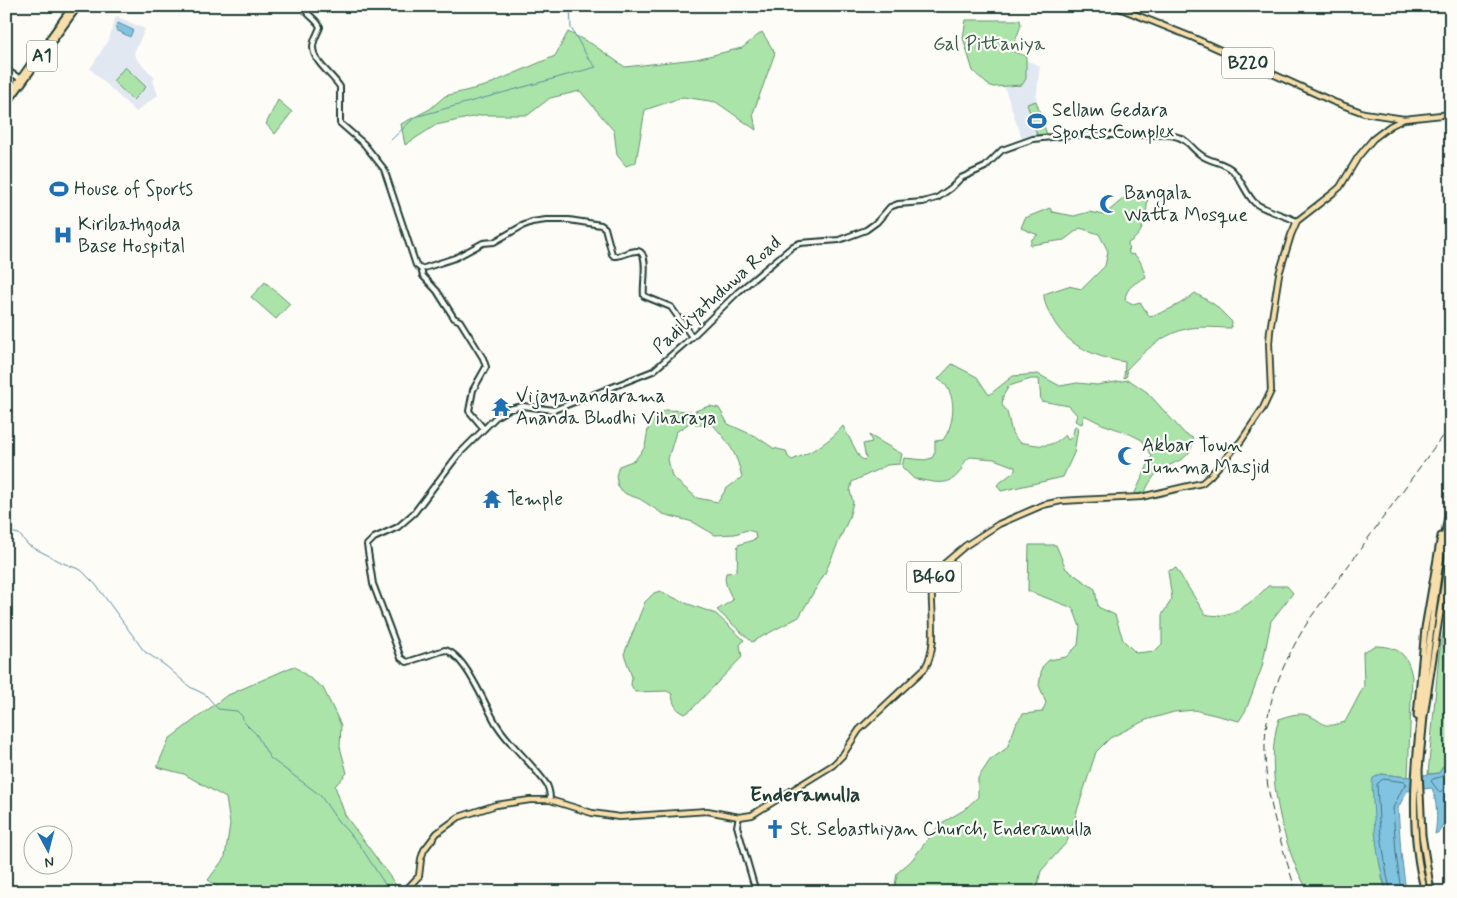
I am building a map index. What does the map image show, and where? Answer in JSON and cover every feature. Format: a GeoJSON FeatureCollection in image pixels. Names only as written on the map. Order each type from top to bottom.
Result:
{"type":"FeatureCollection","features":[{"type":"Feature","properties":{"kind":"highway","name":"A1"},"geometry":{"type":"LineString","coordinates":[[6,105],[73,6]]}},
{"type":"Feature","properties":{"kind":"highway","name":"A1"},"geometry":{"type":"LineString","coordinates":[[6,99],[78,6]]}},
{"type":"Feature","properties":{"kind":"highway"},"geometry":{"type":"LineString","coordinates":[[1431,892],[1422,835],[1415,759],[1428,628],[1442,542],[1451,503]]}},
{"type":"Feature","properties":{"kind":"highway"},"geometry":{"type":"LineString","coordinates":[[1416,744],[1425,628],[1442,533],[1451,503]]}},
{"type":"Feature","properties":{"kind":"highway"},"geometry":{"type":"LineString","coordinates":[[1415,759],[1430,631],[1448,516]]}},
{"type":"Feature","properties":{"kind":"highway"},"geometry":{"type":"LineString","coordinates":[[1425,892],[1418,862],[1415,798],[1417,771],[1451,541]]}},
{"type":"Feature","properties":{"kind":"main road","name":"B220"},"geometry":{"type":"LineString","coordinates":[[1114,6],[1194,38],[1334,102],[1364,113],[1404,119]]}},
{"type":"Feature","properties":{"kind":"main road"},"geometry":{"type":"LineString","coordinates":[[1404,119],[1451,114]]}},
{"type":"Feature","properties":{"kind":"main road","name":"B460"},"geometry":{"type":"LineString","coordinates":[[404,892],[419,876],[422,855],[427,844],[443,827],[459,817],[496,805],[530,800],[550,800],[592,813],[619,817],[707,811],[747,817],[752,815],[833,765],[842,756],[860,730],[925,668],[930,661],[933,642],[931,594],[934,576],[950,558],[965,546],[999,524],[1043,506],[1061,501],[1141,497],[1202,482],[1210,476],[1242,441],[1271,391],[1270,326],[1279,274],[1291,235],[1298,221],[1340,187],[1358,157],[1373,139],[1390,126],[1404,119]]}},
{"type":"Feature","properties":{"kind":"street"},"geometry":{"type":"LineString","coordinates":[[302,6],[311,18],[319,24],[320,28],[314,42],[314,51],[322,66],[340,87],[340,123],[364,144],[384,168],[416,265],[437,291],[454,318],[460,321],[483,358],[486,367],[473,390],[469,412],[484,429]]}},
{"type":"Feature","properties":{"kind":"street"},"geometry":{"type":"LineString","coordinates":[[6,70],[22,80]]}},
{"type":"Feature","properties":{"kind":"street","name":"Padiliyatuduwa Road"},"geometry":{"type":"LineString","coordinates":[[550,800],[548,787],[503,735],[476,684],[458,658],[446,650],[407,662],[401,658],[373,584],[367,545],[374,538],[398,527],[414,513],[450,466],[497,416],[509,409],[529,406],[554,410],[642,376],[661,364],[738,292],[792,246],[800,242],[839,240],[855,235],[873,226],[890,207],[937,198],[952,188],[961,178],[985,168],[1002,150],[1033,139],[1071,135],[1168,135],[1180,137],[1188,141],[1205,158],[1230,168],[1242,182],[1255,204],[1298,221]]}},
{"type":"Feature","properties":{"kind":"street"},"geometry":{"type":"LineString","coordinates":[[421,269],[455,258],[483,243],[494,242],[532,222],[569,220],[601,225],[605,228],[614,256],[635,251],[640,251],[643,254],[645,262],[642,289],[644,296],[672,307],[692,336]]}},
{"type":"Feature","properties":{"kind":"street"},"geometry":{"type":"LineString","coordinates":[[739,816],[737,826],[756,892]]}},
{"type":"Feature","properties":{"kind":"shaded area"},"geometry":{"type":"Polygon","coordinates":[[[116,16],[145,29],[134,53],[137,59],[155,78],[153,80],[158,95],[136,112],[90,69],[109,39],[116,16]]]}},
{"type":"Feature","properties":{"kind":"shaded area"},"geometry":{"type":"Polygon","coordinates":[[[1026,60],[1040,66],[1036,101],[1027,104],[1038,138],[1023,142],[1004,86],[1016,87],[1026,79],[1026,60]]]}},
{"type":"Feature","properties":{"kind":"green space","name":"Gal Pittaniya"},"geometry":{"type":"Polygon","coordinates":[[[966,20],[1020,20],[1021,25],[1013,47],[1014,52],[1026,56],[1026,79],[1022,85],[993,87],[973,71],[963,38],[966,20]]]}},
{"type":"Feature","properties":{"kind":"green space"},"geometry":{"type":"Polygon","coordinates":[[[568,32],[592,44],[625,67],[696,59],[742,48],[762,32],[775,53],[753,113],[756,130],[716,102],[683,97],[645,110],[636,162],[626,166],[617,155],[614,131],[580,91],[550,98],[528,115],[482,115],[436,125],[405,145],[401,124],[430,109],[445,96],[485,86],[555,56],[568,32]]]}},
{"type":"Feature","properties":{"kind":"green space"},"geometry":{"type":"Polygon","coordinates":[[[125,67],[146,87],[133,100],[113,81],[125,67]]]}},
{"type":"Feature","properties":{"kind":"green space"},"geometry":{"type":"Polygon","coordinates":[[[278,100],[292,112],[275,134],[266,124],[278,100]]]}},
{"type":"Feature","properties":{"kind":"green space","name":"Sellam Gedara Sports Complex"},"geometry":{"type":"Polygon","coordinates":[[[1036,101],[1048,138],[1038,138],[1027,104],[1036,101]]]}},
{"type":"Feature","properties":{"kind":"green space"},"geometry":{"type":"Polygon","coordinates":[[[1140,195],[1148,197],[1144,223],[1134,239],[1128,243],[1129,254],[1139,259],[1146,277],[1129,289],[1125,300],[1133,304],[1140,302],[1150,317],[1174,307],[1195,293],[1215,305],[1232,322],[1231,328],[1191,328],[1181,330],[1164,338],[1148,349],[1126,370],[1127,376],[1124,378],[1125,362],[1102,357],[1072,342],[1057,326],[1045,300],[1044,294],[1068,286],[1082,289],[1105,266],[1108,251],[1099,234],[1080,228],[1064,240],[1030,245],[1032,239],[1038,235],[1021,228],[1025,218],[1050,208],[1052,212],[1074,216],[1089,212],[1104,215],[1124,198],[1140,195]]]}},
{"type":"Feature","properties":{"kind":"green space"},"geometry":{"type":"Polygon","coordinates":[[[265,282],[290,304],[276,319],[251,297],[265,282]]]}},
{"type":"Feature","properties":{"kind":"green space"},"geometry":{"type":"Polygon","coordinates":[[[952,364],[977,377],[989,395],[1013,376],[1038,374],[1060,386],[1077,383],[1097,385],[1129,380],[1147,392],[1185,434],[1193,438],[1192,446],[1187,455],[1156,474],[1145,492],[1134,495],[1152,456],[1142,440],[1084,415],[1082,424],[1075,421],[1077,415],[1069,406],[1041,401],[1039,379],[1031,379],[1009,386],[1003,396],[1002,405],[1007,412],[1012,433],[1019,442],[1048,445],[1065,435],[1068,440],[1072,437],[1075,426],[1078,428],[1074,453],[1063,477],[1001,491],[997,485],[1015,471],[1015,467],[994,459],[970,457],[964,463],[959,473],[949,481],[938,482],[914,479],[902,467],[904,458],[925,460],[932,458],[935,452],[935,441],[943,440],[949,428],[953,407],[952,400],[947,387],[938,379],[952,364]]]}},
{"type":"Feature","properties":{"kind":"green space"},"geometry":{"type":"Polygon","coordinates":[[[709,406],[719,408],[728,424],[757,437],[773,448],[786,451],[788,457],[792,460],[819,446],[843,426],[860,458],[864,460],[866,458],[863,444],[872,442],[869,435],[902,454],[900,464],[887,465],[852,482],[850,491],[853,502],[849,518],[825,573],[799,617],[752,642],[717,610],[733,600],[726,584],[726,573],[736,572],[738,545],[756,539],[755,532],[747,530],[735,534],[715,535],[693,522],[663,514],[640,499],[626,494],[618,487],[616,476],[619,466],[635,460],[645,447],[649,423],[665,410],[691,411],[691,422],[676,432],[668,459],[672,477],[697,498],[718,502],[726,489],[742,477],[735,455],[719,431],[713,425],[696,425],[695,411],[709,406]]]}},
{"type":"Feature","properties":{"kind":"green space"},"geometry":{"type":"Polygon","coordinates":[[[1029,545],[1056,545],[1066,569],[1095,589],[1098,607],[1115,615],[1123,640],[1136,653],[1155,651],[1162,644],[1162,615],[1172,599],[1168,571],[1176,568],[1205,614],[1214,616],[1231,613],[1240,609],[1255,599],[1268,586],[1287,586],[1293,593],[1271,621],[1262,667],[1246,710],[1239,721],[1194,710],[1174,712],[1146,720],[1110,738],[1096,752],[1067,842],[1041,871],[1037,888],[1032,892],[894,892],[897,873],[911,861],[940,824],[964,810],[978,797],[978,778],[990,760],[1007,748],[1017,722],[1023,714],[1042,712],[1046,703],[1039,685],[1042,667],[1049,660],[1066,657],[1078,645],[1080,627],[1073,608],[1028,591],[1029,545]]]}},
{"type":"Feature","properties":{"kind":"green space"},"geometry":{"type":"Polygon","coordinates":[[[1451,590],[1451,645],[1445,657],[1451,709],[1451,751],[1439,773],[1428,774],[1439,655],[1451,590]]]}},
{"type":"Feature","properties":{"kind":"green space"},"geometry":{"type":"Polygon","coordinates":[[[660,591],[716,614],[744,640],[740,645],[742,657],[685,714],[677,708],[672,694],[667,691],[635,692],[631,685],[632,677],[624,654],[645,602],[654,593],[660,591]]]}},
{"type":"Feature","properties":{"kind":"green space"},"geometry":{"type":"Polygon","coordinates":[[[1375,646],[1383,646],[1401,653],[1408,662],[1412,677],[1408,777],[1382,774],[1382,878],[1387,892],[1309,892],[1291,854],[1278,807],[1273,759],[1279,719],[1301,714],[1327,725],[1345,722],[1364,686],[1363,652],[1375,646]]]}},
{"type":"Feature","properties":{"kind":"green space"},"geometry":{"type":"Polygon","coordinates":[[[294,666],[323,688],[341,725],[340,747],[347,773],[335,786],[345,815],[401,892],[303,892],[301,890],[270,886],[252,892],[224,892],[208,880],[225,857],[230,824],[226,798],[184,774],[157,767],[169,739],[226,696],[294,666]]]}},
{"type":"Feature","properties":{"kind":"water"},"geometry":{"type":"Polygon","coordinates":[[[118,23],[133,30],[130,37],[116,30],[118,23]]]}},
{"type":"Feature","properties":{"kind":"water"},"geometry":{"type":"Polygon","coordinates":[[[1451,645],[1451,709],[1445,656],[1451,645]]]}},
{"type":"Feature","properties":{"kind":"water"},"geometry":{"type":"Polygon","coordinates":[[[1451,751],[1451,785],[1445,797],[1446,819],[1439,832],[1435,834],[1436,811],[1432,788],[1407,791],[1398,808],[1406,892],[1387,892],[1376,838],[1373,778],[1381,774],[1408,777],[1439,773],[1451,751]]]}},
{"type":"Feature","properties":{"kind":"waterway"},"geometry":{"type":"LineString","coordinates":[[390,141],[415,117],[596,67],[588,58],[571,28],[570,6]]}},
{"type":"Feature","properties":{"kind":"waterway"},"geometry":{"type":"LineString","coordinates":[[6,531],[19,534],[28,545],[81,570],[96,585],[144,651],[166,666],[190,687],[206,695],[218,709],[237,711],[242,716],[244,722],[256,734],[270,758],[320,795],[338,821],[359,844],[390,892]]}},
{"type":"Feature","properties":{"kind":"railway"},"geometry":{"type":"LineString","coordinates":[[1296,892],[1275,820],[1267,783],[1265,765],[1266,729],[1273,695],[1286,662],[1311,617],[1451,424]]}},
{"type":"Feature","properties":{"kind":"place","name":"Sellam Gedara Sports Complex"},"geometry":{"type":"Point","coordinates":[1037,121]}},
{"type":"Feature","properties":{"kind":"place","name":"House of Sports"},"geometry":{"type":"Point","coordinates":[59,189]}},
{"type":"Feature","properties":{"kind":"place","name":"Bangala Watta Mosque"},"geometry":{"type":"Point","coordinates":[1109,204]}},
{"type":"Feature","properties":{"kind":"place","name":"Kiribathgoda Base Hospital"},"geometry":{"type":"Point","coordinates":[63,235]}},
{"type":"Feature","properties":{"kind":"place","name":"Vijayanandarama Ananda Bhodhi Viharaya"},"geometry":{"type":"Point","coordinates":[501,407]}},
{"type":"Feature","properties":{"kind":"place","name":"Akbar Town Jumma Masjid"},"geometry":{"type":"Point","coordinates":[1127,456]}},
{"type":"Feature","properties":{"kind":"place","name":"Temple"},"geometry":{"type":"Point","coordinates":[492,499]}},
{"type":"Feature","properties":{"kind":"place","name":"St. Sebasthiyan Church, Enderamulla"},"geometry":{"type":"Point","coordinates":[775,829]}},
{"type":"Feature","properties":{"kind":"district","name":"Enderamulla"},"geometry":{"type":"Point","coordinates":[805,795]}}]}
